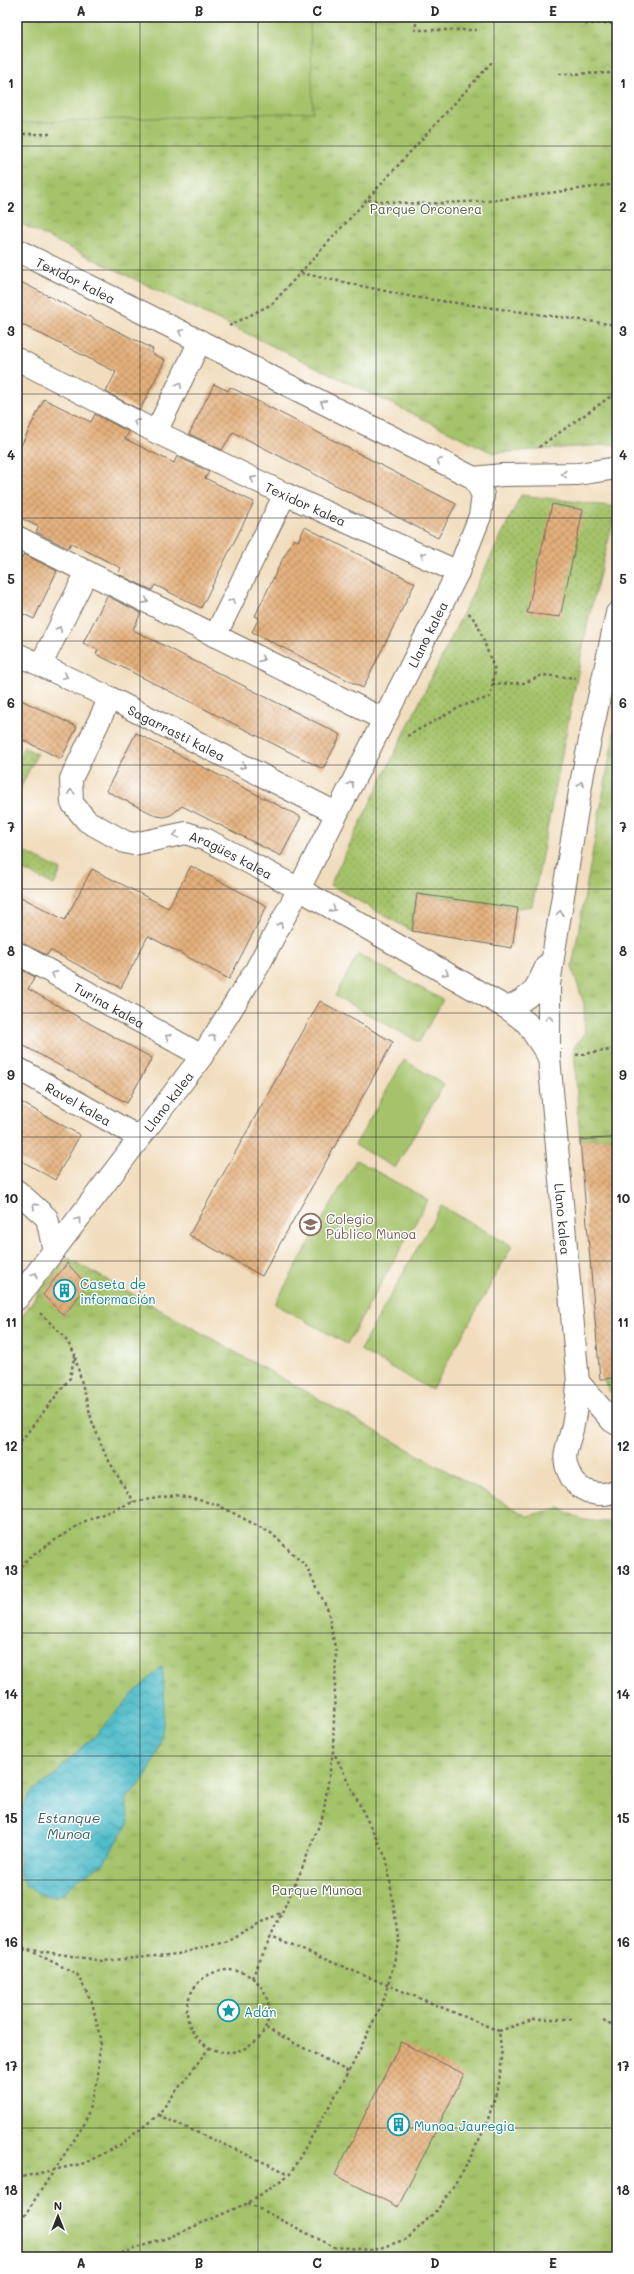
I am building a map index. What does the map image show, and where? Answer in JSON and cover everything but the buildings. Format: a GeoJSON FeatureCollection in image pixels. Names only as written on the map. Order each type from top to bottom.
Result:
{"type":"FeatureCollection","features":[{"type":"Feature","properties":{"kind":"street","name":"Texidor kalea"},"geometry":{"type":"LineString","coordinates":[[17,250],[474,478]]}},
{"type":"Feature","properties":{"kind":"street"},"geometry":{"type":"LineString","coordinates":[[156,432],[200,341]]}},
{"type":"Feature","properties":{"kind":"street","name":"Texidor kalea"},"geometry":{"type":"LineString","coordinates":[[17,359],[156,432],[284,494],[458,572]]}},
{"type":"Feature","properties":{"kind":"street"},"geometry":{"type":"LineString","coordinates":[[474,478],[502,475],[589,472],[617,468]]}},
{"type":"Feature","properties":{"kind":"street"},"geometry":{"type":"LineString","coordinates":[[589,472],[617,483]]}},
{"type":"Feature","properties":{"kind":"street","name":"Llano kalea"},"geometry":{"type":"LineString","coordinates":[[19,1297],[202,1056],[257,968],[300,889],[336,813],[458,572],[480,516],[483,495],[474,478]]}},
{"type":"Feature","properties":{"kind":"street"},"geometry":{"type":"LineString","coordinates":[[216,636],[284,494]]}},
{"type":"Feature","properties":{"kind":"street"},"geometry":{"type":"LineString","coordinates":[[17,537],[384,719]]}},
{"type":"Feature","properties":{"kind":"street"},"geometry":{"type":"LineString","coordinates":[[41,664],[87,572]]}},
{"type":"Feature","properties":{"kind":"street","name":"Llano kalea"},"geometry":{"type":"LineString","coordinates":[[617,613],[583,773],[549,985],[549,1057],[578,1382],[574,1423],[564,1456],[566,1469],[574,1482],[584,1490],[593,1493],[606,1494],[617,1490]]}},
{"type":"Feature","properties":{"kind":"street","name":"Sagarrasti kalea"},"geometry":{"type":"LineString","coordinates":[[17,654],[41,664],[110,698],[336,813]]}},
{"type":"Feature","properties":{"kind":"street","name":"Aragües kalea"},"geometry":{"type":"LineString","coordinates":[[110,698],[71,779],[72,803],[78,812],[87,821],[125,842],[134,844],[186,833],[196,835],[300,889]]}},
{"type":"Feature","properties":{"kind":"street","name":"Llano kalea"},"geometry":{"type":"LineString","coordinates":[[300,889],[507,1008],[527,1023],[549,1057]]}},
{"type":"Feature","properties":{"kind":"street","name":"Llano kalea"},"geometry":{"type":"LineString","coordinates":[[507,1008],[523,1001],[536,990],[554,951]]}},
{"type":"Feature","properties":{"kind":"street","name":"Turina kalea"},"geometry":{"type":"LineString","coordinates":[[17,953],[202,1056]]}},
{"type":"Feature","properties":{"kind":"street","name":"Ravel kalea"},"geometry":{"type":"LineString","coordinates":[[17,1068],[140,1138]]}},
{"type":"Feature","properties":{"kind":"street"},"geometry":{"type":"LineString","coordinates":[[17,1191],[47,1218],[54,1251]]}},
{"type":"Feature","properties":{"kind":"street"},"geometry":{"type":"LineString","coordinates":[[578,1382],[612,1421],[617,1424]]}},
{"type":"Feature","properties":{"kind":"path"},"geometry":{"type":"LineString","coordinates":[[417,17],[415,30],[480,30]]}},
{"type":"Feature","properties":{"kind":"path"},"geometry":{"type":"LineString","coordinates":[[585,24],[617,23]]}},
{"type":"Feature","properties":{"kind":"path"},"geometry":{"type":"LineString","coordinates":[[200,341],[272,304],[492,62]]}},
{"type":"Feature","properties":{"kind":"path"},"geometry":{"type":"LineString","coordinates":[[559,74],[617,73]]}},
{"type":"Feature","properties":{"kind":"path"},"geometry":{"type":"LineString","coordinates":[[17,134],[53,134]]}},
{"type":"Feature","properties":{"kind":"path"},"geometry":{"type":"LineString","coordinates":[[367,200],[421,204],[488,201],[617,184]]}},
{"type":"Feature","properties":{"kind":"path"},"geometry":{"type":"LineString","coordinates":[[301,273],[413,297],[617,326]]}},
{"type":"Feature","properties":{"kind":"path"},"geometry":{"type":"LineString","coordinates":[[534,451],[617,392]]}},
{"type":"Feature","properties":{"kind":"path"},"geometry":{"type":"LineString","coordinates":[[403,738],[462,706],[490,697],[495,671],[477,623],[448,590]]}},
{"type":"Feature","properties":{"kind":"path"},"geometry":{"type":"LineString","coordinates":[[492,684],[525,683],[542,675],[603,681]]}},
{"type":"Feature","properties":{"kind":"path"},"geometry":{"type":"LineString","coordinates":[[549,1057],[617,1049]]}},
{"type":"Feature","properties":{"kind":"path"},"geometry":{"type":"LineString","coordinates":[[19,1297],[64,1334],[75,1354],[92,1421],[105,1454],[133,1502]]}},
{"type":"Feature","properties":{"kind":"path"},"geometry":{"type":"LineString","coordinates":[[17,1446],[70,1378],[75,1354]]}},
{"type":"Feature","properties":{"kind":"path"},"geometry":{"type":"LineString","coordinates":[[17,1571],[29,1557],[83,1522],[133,1502],[176,1495],[216,1504],[271,1533],[306,1566],[328,1610],[336,1653],[333,1751],[323,1815],[283,1911],[252,1978]]}},
{"type":"Feature","properties":{"kind":"path"},"geometry":{"type":"LineString","coordinates":[[110,2257],[170,2237],[248,2203],[290,2174],[349,2072],[384,1999],[399,1944],[387,1860],[333,1751]]}},
{"type":"Feature","properties":{"kind":"path"},"geometry":{"type":"LineString","coordinates":[[17,1946],[27,1949],[103,1961],[178,1954],[228,1941],[283,1911]]}},
{"type":"Feature","properties":{"kind":"path"},"geometry":{"type":"LineString","coordinates":[[271,1937],[387,1987],[499,2031],[535,2019],[574,2019]]}},
{"type":"Feature","properties":{"kind":"path"},"geometry":{"type":"LineString","coordinates":[[17,1951],[27,1949],[77,1974],[92,2002],[100,2037],[98,2078],[85,2123],[17,2227]]}},
{"type":"Feature","properties":{"kind":"path"},"geometry":{"type":"LineString","coordinates":[[225,1970],[240,1971],[252,1978],[262,1988],[268,2000],[270,2015],[266,2028],[258,2040],[248,2048],[235,2052],[222,2052],[209,2048],[198,2040],[189,2022],[188,2002],[193,1990],[201,1980],[213,1973],[225,1970]]}},
{"type":"Feature","properties":{"kind":"path"},"geometry":{"type":"LineString","coordinates":[[603,2022],[617,2028]]}},
{"type":"Feature","properties":{"kind":"path"},"geometry":{"type":"LineString","coordinates":[[266,2028],[349,2072]]}},
{"type":"Feature","properties":{"kind":"path"},"geometry":{"type":"LineString","coordinates":[[248,2203],[334,2247],[374,2250],[407,2239],[438,2209],[464,2170],[486,2126],[499,2083],[502,2057],[499,2031]]}},
{"type":"Feature","properties":{"kind":"path"},"geometry":{"type":"LineString","coordinates":[[17,2178],[85,2163],[123,2143],[158,2114],[209,2048]]}},
{"type":"Feature","properties":{"kind":"path"},"geometry":{"type":"LineString","coordinates":[[158,2114],[290,2174]]}},
{"type":"Feature","properties":{"kind":"green space","name":"Parque Orconera"},"geometry":{"type":"Polygon","coordinates":[[[17,17],[617,17],[617,444],[493,453],[17,222],[17,17]]]}},
{"type":"Feature","properties":{"kind":"green space"},"geometry":{"type":"Polygon","coordinates":[[[17,17],[310,17],[313,112],[17,123],[17,17]]]}},
{"type":"Feature","properties":{"kind":"green space"},"geometry":{"type":"Polygon","coordinates":[[[521,495],[617,507],[589,616],[532,906],[518,908],[417,894],[412,931],[330,885],[521,495]]]}},
{"type":"Feature","properties":{"kind":"green space"},"geometry":{"type":"Polygon","coordinates":[[[617,716],[617,1137],[580,1140],[574,1047],[585,1034],[584,1004],[572,967],[617,716]]]}},
{"type":"Feature","properties":{"kind":"green space"},"geometry":{"type":"Polygon","coordinates":[[[24,747],[37,754],[17,795],[17,761],[24,747]]]}},
{"type":"Feature","properties":{"kind":"green space"},"geometry":{"type":"Polygon","coordinates":[[[17,848],[61,870],[54,885],[17,867],[17,848]]]}},
{"type":"Feature","properties":{"kind":"green space"},"geometry":{"type":"Polygon","coordinates":[[[358,954],[443,1000],[419,1042],[335,996],[358,954]]]}},
{"type":"Feature","properties":{"kind":"green space"},"geometry":{"type":"Polygon","coordinates":[[[404,1060],[444,1084],[395,1168],[355,1145],[404,1060]]]}},
{"type":"Feature","properties":{"kind":"green space"},"geometry":{"type":"Polygon","coordinates":[[[356,1160],[428,1200],[347,1344],[275,1304],[356,1160]]]}},
{"type":"Feature","properties":{"kind":"green space"},"geometry":{"type":"Polygon","coordinates":[[[441,1206],[512,1246],[432,1390],[360,1350],[441,1206]]]}},
{"type":"Feature","properties":{"kind":"green space","name":"Parque Munoa"},"geometry":{"type":"Polygon","coordinates":[[[68,1258],[527,1516],[559,1508],[583,1520],[609,1522],[617,1517],[617,2257],[17,2257],[17,1324],[40,1290],[68,1258]]]}},
{"type":"Feature","properties":{"kind":"green space"},"geometry":{"type":"Polygon","coordinates":[[[617,1354],[617,1400],[606,1385],[598,1356],[617,1354]]]}},
{"type":"Feature","properties":{"kind":"water","name":"Estanque Munoa"},"geometry":{"type":"Polygon","coordinates":[[[162,1666],[164,1706],[162,1733],[155,1759],[149,1771],[126,1800],[129,1822],[104,1863],[78,1879],[63,1894],[52,1897],[37,1893],[27,1887],[20,1875],[18,1829],[22,1808],[31,1792],[57,1774],[66,1762],[94,1737],[132,1695],[162,1666]]]}},
{"type":"Feature","properties":{"kind":"place","name":"Colegio Público Munoa"},"geometry":{"type":"Point","coordinates":[311,1225]}},
{"type":"Feature","properties":{"kind":"place","name":"Caseta de información"},"geometry":{"type":"Point","coordinates":[65,1290]}},
{"type":"Feature","properties":{"kind":"place","name":"Adán"},"geometry":{"type":"Point","coordinates":[228,2011]}},
{"type":"Feature","properties":{"kind":"place","name":"Munoa Jauregia"},"geometry":{"type":"Point","coordinates":[399,2125]}}]}
